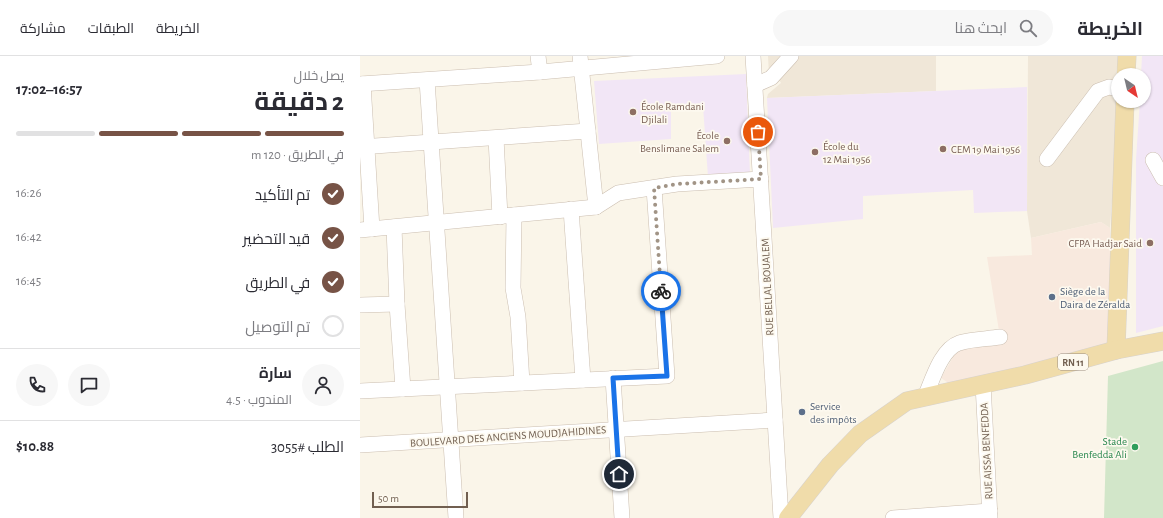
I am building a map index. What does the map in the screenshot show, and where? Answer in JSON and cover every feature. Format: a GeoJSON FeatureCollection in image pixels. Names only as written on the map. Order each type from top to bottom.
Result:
{"type":"FeatureCollection","features":[{"type":"Feature","properties":{"kind":"main road"},"geometry":{"type":"LineString","coordinates":[[1126,68],[1127,56]]}},
{"type":"Feature","properties":{"kind":"main road"},"geometry":{"type":"LineString","coordinates":[[1116,350],[1125,108]]}},
{"type":"Feature","properties":{"kind":"main road","name":"RN 11"},"geometry":{"type":"LineString","coordinates":[[788,518],[830,465],[860,434],[907,401],[1025,375],[1116,350],[1163,341]]}},
{"type":"Feature","properties":{"kind":"street"},"geometry":{"type":"LineString","coordinates":[[538,56],[540,72]]}},
{"type":"Feature","properties":{"kind":"street"},"geometry":{"type":"LineString","coordinates":[[717,56],[581,62],[540,72],[362,84],[366,229],[596,207],[618,193],[677,184],[761,179]]}},
{"type":"Feature","properties":{"kind":"street","name":"RUE BELLAL BOUALEM"},"geometry":{"type":"LineString","coordinates":[[753,56],[782,518]]}},
{"type":"Feature","properties":{"kind":"street"},"geometry":{"type":"LineString","coordinates":[[755,85],[771,78],[791,56]]}},
{"type":"Feature","properties":{"kind":"street"},"geometry":{"type":"LineString","coordinates":[[581,62],[596,207]]}},
{"type":"Feature","properties":{"kind":"street"},"geometry":{"type":"LineString","coordinates":[[427,80],[456,518]]}},
{"type":"Feature","properties":{"kind":"street"},"geometry":{"type":"LineString","coordinates":[[1047,158],[1098,91],[1111,88]]}},
{"type":"Feature","properties":{"kind":"street"},"geometry":{"type":"LineString","coordinates":[[364,146],[588,131]]}},
{"type":"Feature","properties":{"kind":"street"},"geometry":{"type":"LineString","coordinates":[[496,138],[507,216],[513,288],[518,317],[522,383]]}},
{"type":"Feature","properties":{"kind":"street"},"geometry":{"type":"LineString","coordinates":[[1153,160],[1163,178]]}},
{"type":"Feature","properties":{"kind":"street"},"geometry":{"type":"LineString","coordinates":[[360,391],[667,376],[654,188]]}},
{"type":"Feature","properties":{"kind":"street"},"geometry":{"type":"LineString","coordinates":[[571,209],[583,380]]}},
{"type":"Feature","properties":{"kind":"street"},"geometry":{"type":"LineString","coordinates":[[394,227],[397,304],[403,389]]}},
{"type":"Feature","properties":{"kind":"street"},"geometry":{"type":"LineString","coordinates":[[360,305],[397,304]]}},
{"type":"Feature","properties":{"kind":"street"},"geometry":{"type":"LineString","coordinates":[[925,397],[940,361],[951,349],[959,343],[1000,337]]}},
{"type":"Feature","properties":{"kind":"street"},"geometry":{"type":"LineString","coordinates":[[613,378],[622,518]]}},
{"type":"Feature","properties":{"kind":"street","name":"RUE AISSA BENFEDDA"},"geometry":{"type":"LineString","coordinates":[[983,384],[990,515]]}},
{"type":"Feature","properties":{"kind":"street","name":"BOULEVARD DES ANCIENS MOUDJAHIDINES"},"geometry":{"type":"LineString","coordinates":[[360,445],[775,420]]}},
{"type":"Feature","properties":{"kind":"street"},"geometry":{"type":"LineString","coordinates":[[893,518],[990,515]]}},
{"type":"Feature","properties":{"kind":"shaded area"},"geometry":{"type":"Polygon","coordinates":[[[768,56],[936,56],[936,91],[767,98],[768,94],[781,83],[776,74],[769,75],[768,56]]]}},
{"type":"Feature","properties":{"kind":"shaded area"},"geometry":{"type":"Polygon","coordinates":[[[1028,56],[1118,56],[1117,68],[1111,68],[1111,108],[1119,108],[1110,228],[1101,222],[1031,238],[1027,211],[1028,56]]]}},
{"type":"Feature","properties":{"kind":"shaded area","name":"CFPA Hadjar Said"},"geometry":{"type":"Polygon","coordinates":[[[1142,56],[1163,56],[1163,326],[1136,333],[1136,159],[1140,108],[1151,108],[1151,68],[1141,68],[1142,56]]]}},
{"type":"Feature","properties":{"kind":"shaded area"},"geometry":{"type":"Polygon","coordinates":[[[746,74],[750,174],[708,177],[703,106],[671,108],[671,139],[599,144],[594,81],[746,74]]]}},
{"type":"Feature","properties":{"kind":"shaded area","name":"CEM 19 Mai 1956"},"geometry":{"type":"Polygon","coordinates":[[[1027,87],[1027,211],[974,213],[973,190],[863,196],[863,219],[773,228],[767,98],[1027,87]]]}},
{"type":"Feature","properties":{"kind":"shaded area","name":"Siège de la Daira de Zéralda"},"geometry":{"type":"Polygon","coordinates":[[[1101,222],[1110,228],[1111,344],[950,384],[941,378],[956,352],[1000,337],[987,257],[1032,255],[1031,238],[1101,222]]]}},
{"type":"Feature","properties":{"kind":"green space","name":"Stade Benfedda Ali"},"geometry":{"type":"Polygon","coordinates":[[[1163,361],[1163,518],[1104,518],[1108,376],[1163,361]]]}},
{"type":"Feature","properties":{"kind":"way so far"},"geometry":{"type":"LineString","coordinates":[[661,291],[654,188],[677,184],[761,179],[758,132]]}},
{"type":"Feature","properties":{"kind":"place","name":"École Ramdani Djilali"},"geometry":{"type":"Point","coordinates":[633,112]}},
{"type":"Feature","properties":{"kind":"place","name":"École Benslimane Salem"},"geometry":{"type":"Point","coordinates":[727,141]}},
{"type":"Feature","properties":{"kind":"place","name":"CEM 19 Mai 1956"},"geometry":{"type":"Point","coordinates":[943,149]}},
{"type":"Feature","properties":{"kind":"place","name":"École du 12 Mai 1956"},"geometry":{"type":"Point","coordinates":[815,152]}},
{"type":"Feature","properties":{"kind":"place","name":"CFPA Hadjar Said"},"geometry":{"type":"Point","coordinates":[1150,243]}},
{"type":"Feature","properties":{"kind":"place","name":"Siège de la Daira de Zéralda"},"geometry":{"type":"Point","coordinates":[1052,297]}},
{"type":"Feature","properties":{"kind":"place","name":"Service des impôts"},"geometry":{"type":"Point","coordinates":[802,412]}},
{"type":"Feature","properties":{"kind":"place","name":"Stade Benfedda Ali"},"geometry":{"type":"Point","coordinates":[1135,447]}},
{"type":"Feature","properties":{"kind":"route"},"geometry":{"type":"LineString","coordinates":[[619,474],[613,378],[667,376],[661,291]]}}]}
